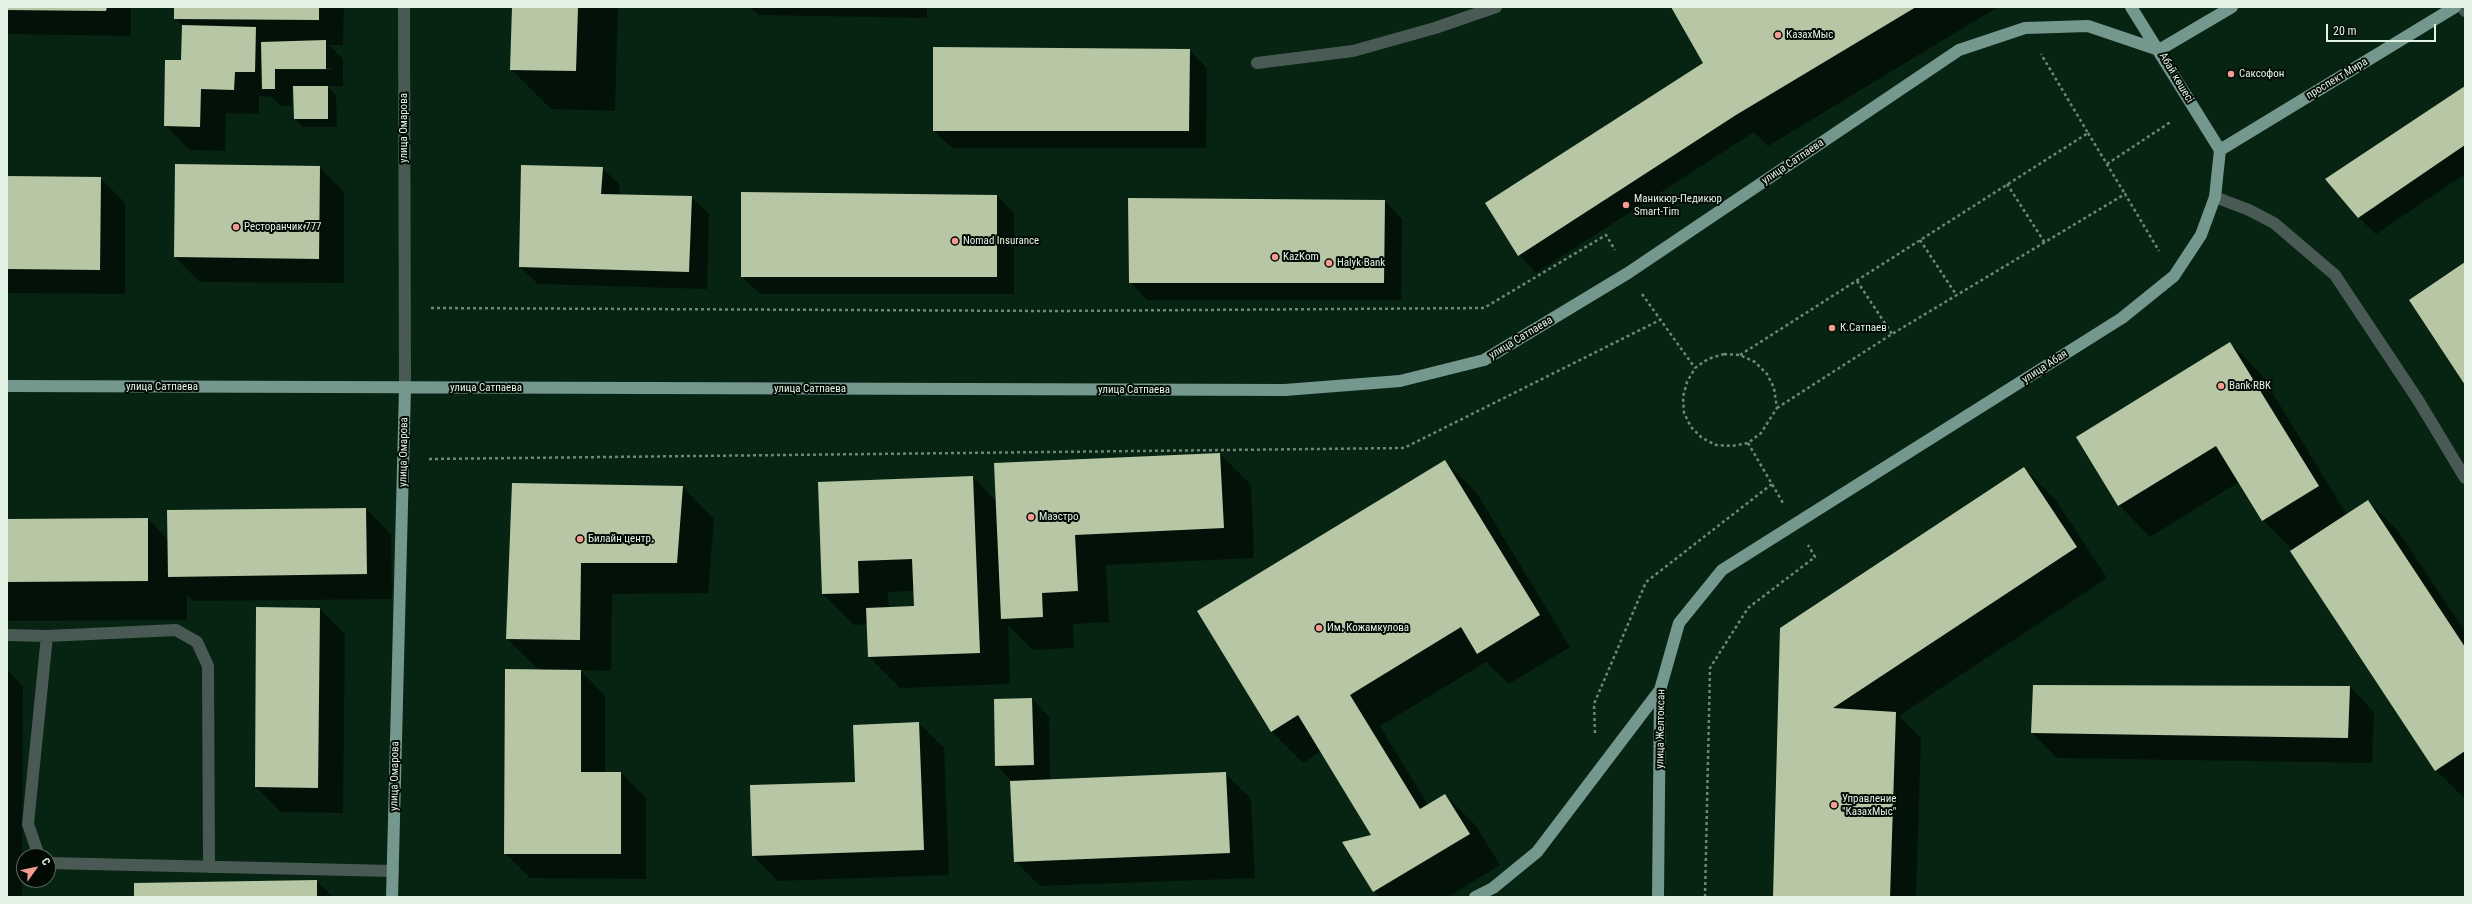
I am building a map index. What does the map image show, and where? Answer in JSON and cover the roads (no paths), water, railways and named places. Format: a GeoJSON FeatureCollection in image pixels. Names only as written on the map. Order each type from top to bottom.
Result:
{"type":"FeatureCollection","features":[{"type":"Feature","properties":{"kind":"main road","name":"Абай көшесі"},"geometry":{"type":"LineString","coordinates":[[2131,7],[2220,150]]}},
{"type":"Feature","properties":{"kind":"main road"},"geometry":{"type":"LineString","coordinates":[[2158,50],[2232,7]]}},
{"type":"Feature","properties":{"kind":"main road","name":"проспект Мира"},"geometry":{"type":"LineString","coordinates":[[2220,150],[2455,7]]}},
{"type":"Feature","properties":{"kind":"main road","name":"улица Сатпаева"},"geometry":{"type":"LineString","coordinates":[[7,386],[1285,390],[1400,382],[1484,360],[1628,273],[1959,50],[2025,28],[2088,26],[2158,50]]}},
{"type":"Feature","properties":{"kind":"main road","name":"улица Абая"},"geometry":{"type":"LineString","coordinates":[[1796,525],[2122,318],[2174,276],[2201,235],[2215,197],[2220,150]]}},
{"type":"Feature","properties":{"kind":"main road","name":"улица Омарова"},"geometry":{"type":"LineString","coordinates":[[392,897],[405,388]]}},
{"type":"Feature","properties":{"kind":"main road","name":"улица Желтоксан"},"geometry":{"type":"LineString","coordinates":[[1658,897],[1660,690],[1679,623],[1722,570],[1796,525]]}},
{"type":"Feature","properties":{"kind":"main road"},"geometry":{"type":"LineString","coordinates":[[1475,897],[1493,888],[1537,852],[1660,690]]}},
{"type":"Feature","properties":{"kind":"street","name":"улица Омарова"},"geometry":{"type":"LineString","coordinates":[[404,7],[405,388]]}},
{"type":"Feature","properties":{"kind":"street"},"geometry":{"type":"LineString","coordinates":[[1257,63],[1353,51],[1436,28],[1496,7]]}},
{"type":"Feature","properties":{"kind":"street"},"geometry":{"type":"LineString","coordinates":[[2463,7],[2465,11]]}},
{"type":"Feature","properties":{"kind":"street"},"geometry":{"type":"LineString","coordinates":[[2215,197],[2249,210],[2274,223],[2335,275],[2418,400],[2465,478]]}},
{"type":"Feature","properties":{"kind":"street"},"geometry":{"type":"LineString","coordinates":[[7,635],[47,636],[176,630],[197,642],[208,666],[209,867]]}},
{"type":"Feature","properties":{"kind":"street"},"geometry":{"type":"LineString","coordinates":[[36,848],[28,824],[47,636]]}},
{"type":"Feature","properties":{"kind":"street"},"geometry":{"type":"LineString","coordinates":[[56,863],[393,871]]}},
{"type":"Feature","properties":{"kind":"place","name":"КазахМыс"},"geometry":{"type":"Point","coordinates":[1778,35]}},
{"type":"Feature","properties":{"kind":"place","name":"Саксофон"},"geometry":{"type":"Point","coordinates":[2231,74]}},
{"type":"Feature","properties":{"kind":"place","name":"Маникюр-Педикюр Smart-Tim"},"geometry":{"type":"Point","coordinates":[1626,205]}},
{"type":"Feature","properties":{"kind":"place","name":"Ресторанчик 777"},"geometry":{"type":"Point","coordinates":[236,227]}},
{"type":"Feature","properties":{"kind":"place","name":"Nomad Insurance"},"geometry":{"type":"Point","coordinates":[955,241]}},
{"type":"Feature","properties":{"kind":"place","name":"KazKom"},"geometry":{"type":"Point","coordinates":[1275,257]}},
{"type":"Feature","properties":{"kind":"place","name":"Halyk Bank"},"geometry":{"type":"Point","coordinates":[1329,263]}},
{"type":"Feature","properties":{"kind":"place","name":"К.Сатпаев"},"geometry":{"type":"Point","coordinates":[1832,328]}},
{"type":"Feature","properties":{"kind":"place","name":"Bank RBK"},"geometry":{"type":"Point","coordinates":[2221,386]}},
{"type":"Feature","properties":{"kind":"place","name":"Маэстро"},"geometry":{"type":"Point","coordinates":[1031,517]}},
{"type":"Feature","properties":{"kind":"place","name":"Билайн центр."},"geometry":{"type":"Point","coordinates":[580,539]}},
{"type":"Feature","properties":{"kind":"place","name":"Им. Кожамкулова"},"geometry":{"type":"Point","coordinates":[1319,628]}},
{"type":"Feature","properties":{"kind":"place","name":"Управление \"КазахМыс\""},"geometry":{"type":"Point","coordinates":[1834,805]}}]}
